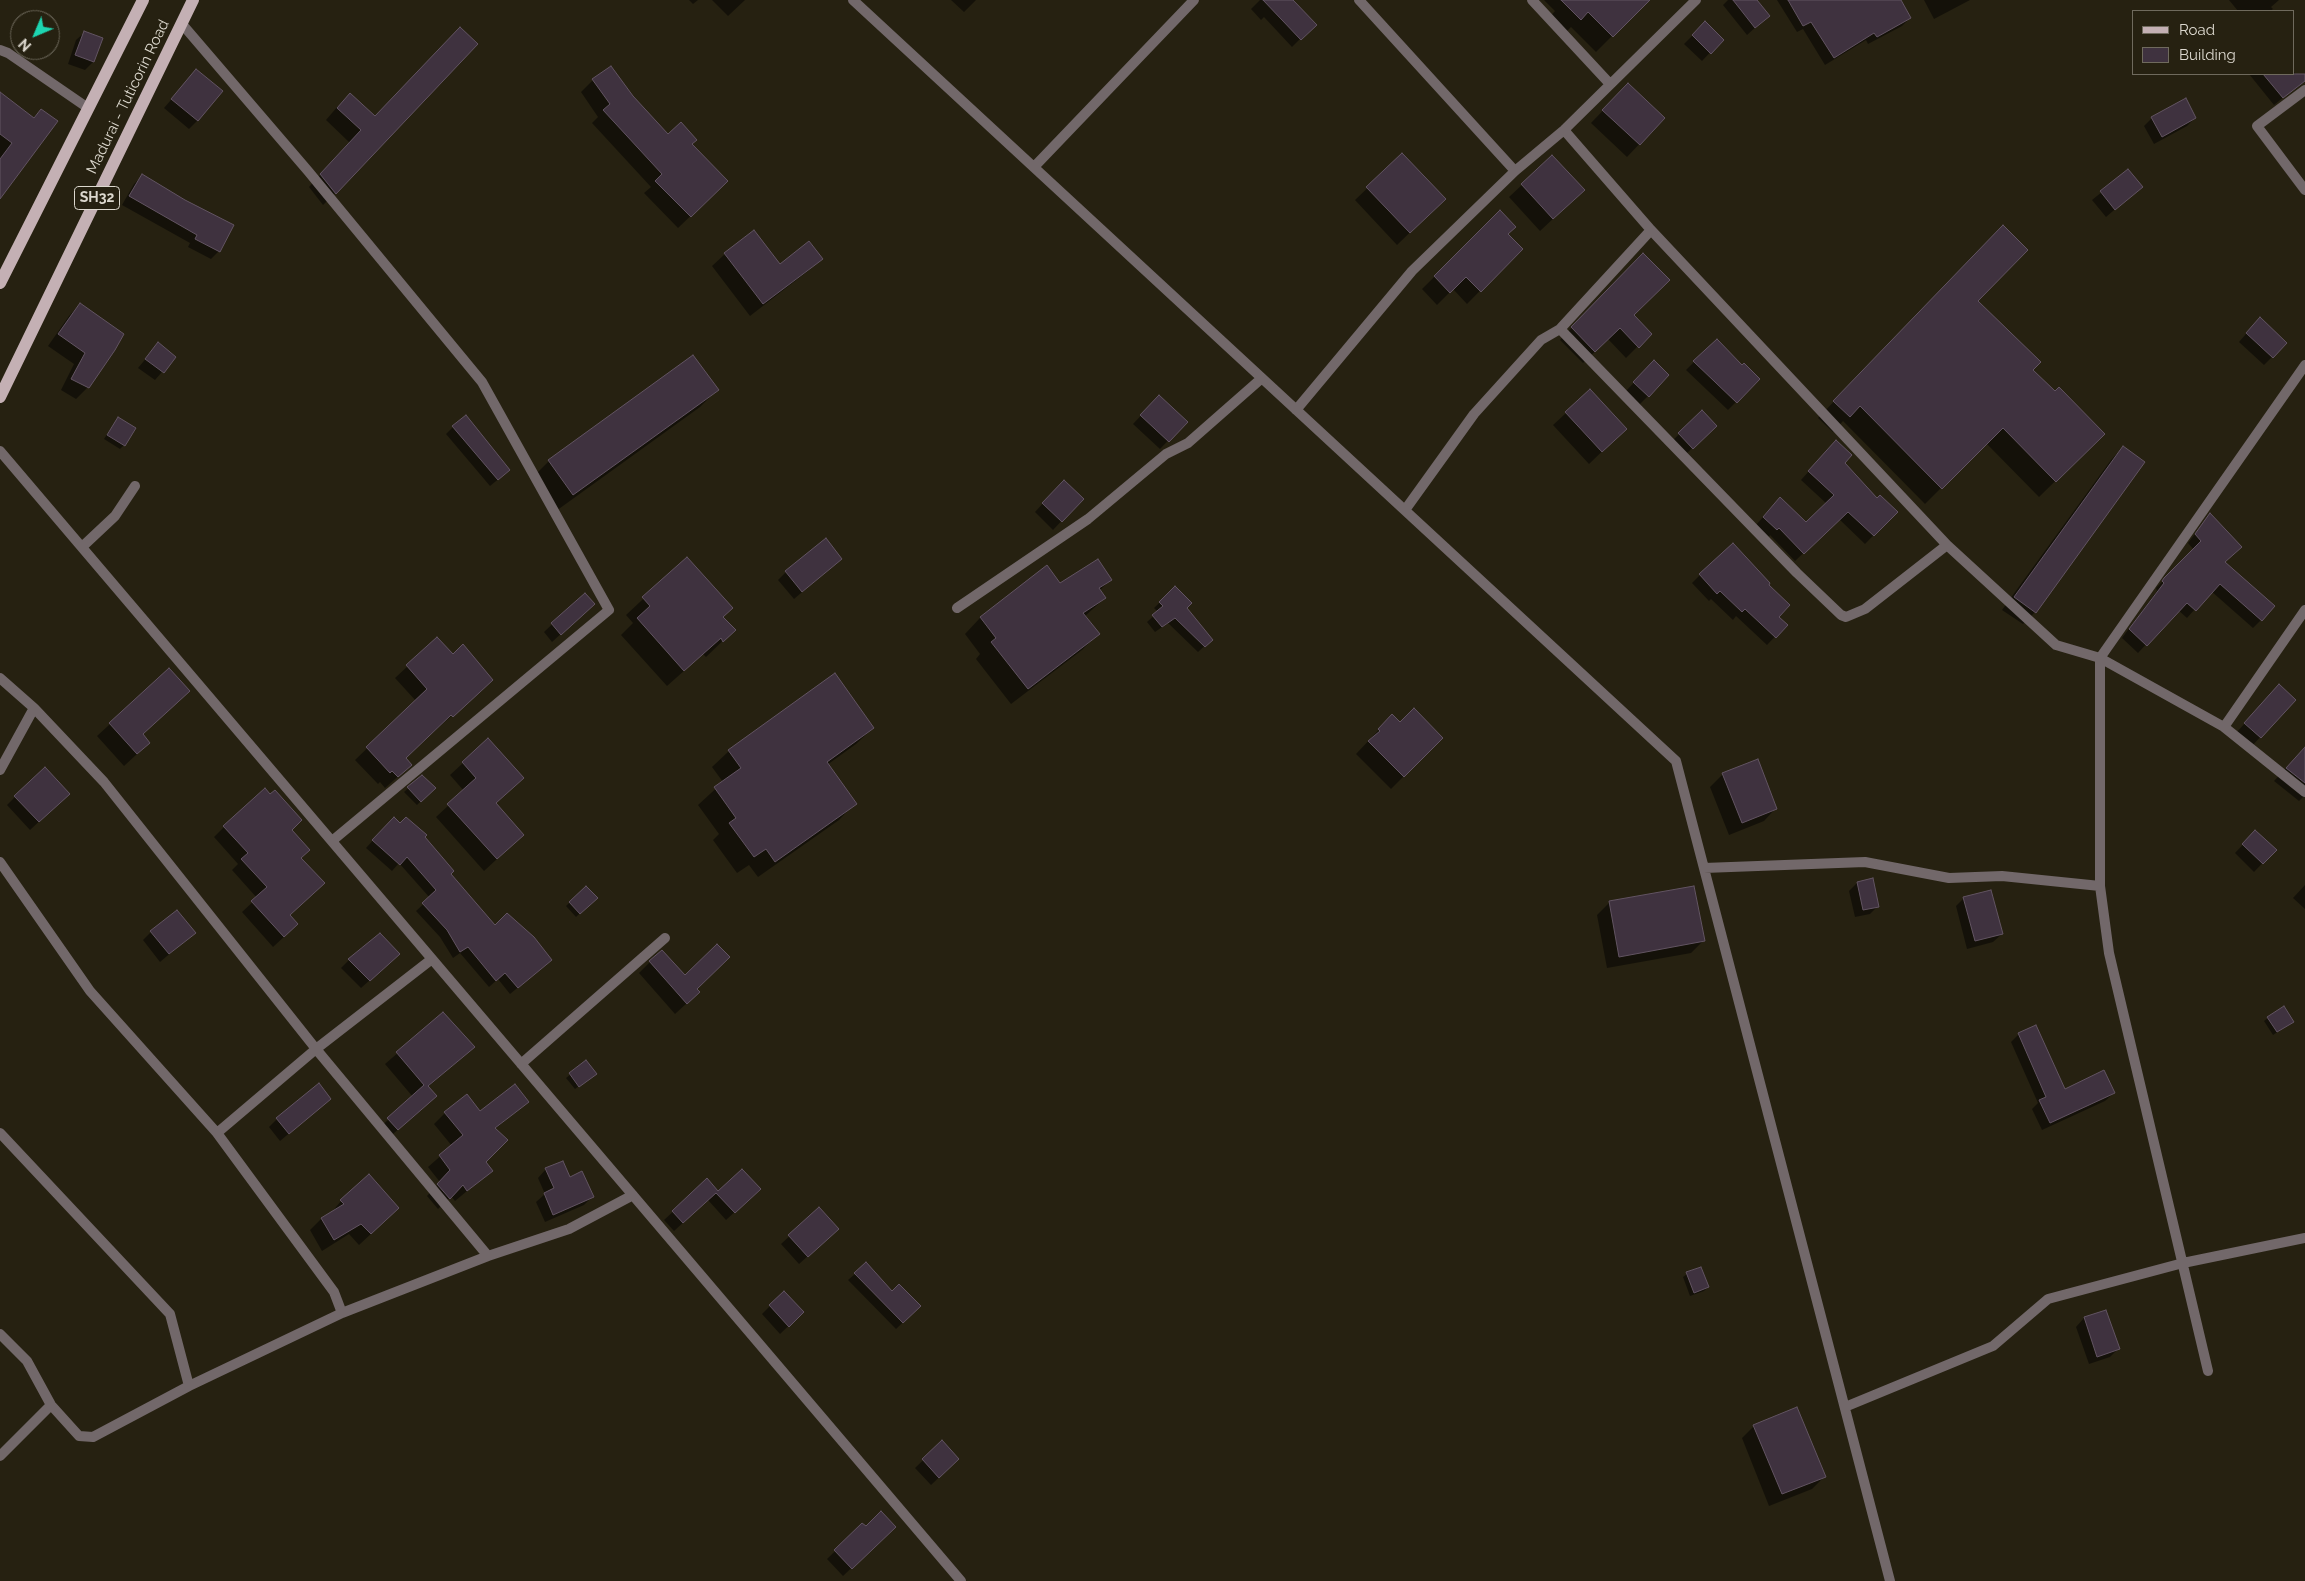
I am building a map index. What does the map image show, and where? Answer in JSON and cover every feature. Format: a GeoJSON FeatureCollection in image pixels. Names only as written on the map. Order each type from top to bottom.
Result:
{"type":"FeatureCollection","features":[{"type":"Feature","properties":{"kind":"main road","name":"Madurai - Tuticorin Road"},"geometry":{"type":"LineString","coordinates":[[0,283],[143,0]]}},
{"type":"Feature","properties":{"kind":"main road","name":"Madurai - Tuticorin Road"},"geometry":{"type":"LineString","coordinates":[[0,397],[193,0]]}},
{"type":"Feature","properties":{"kind":"street"},"geometry":{"type":"LineString","coordinates":[[853,0],[1676,760],[1890,1581]]}},
{"type":"Feature","properties":{"kind":"street"},"geometry":{"type":"LineString","coordinates":[[1034,167],[1194,0]]}},
{"type":"Feature","properties":{"kind":"street"},"geometry":{"type":"LineString","coordinates":[[1359,0],[1515,171]]}},
{"type":"Feature","properties":{"kind":"street"},"geometry":{"type":"LineString","coordinates":[[1532,0],[1610,84]]}},
{"type":"Feature","properties":{"kind":"street"},"geometry":{"type":"LineString","coordinates":[[1296,410],[1412,271],[1515,171],[1564,130],[1696,0]]}},
{"type":"Feature","properties":{"kind":"street"},"geometry":{"type":"LineString","coordinates":[[182,24],[308,171],[482,382],[609,610],[332,841]]}},
{"type":"Feature","properties":{"kind":"street"},"geometry":{"type":"LineString","coordinates":[[0,50],[8,53],[88,108]]}},
{"type":"Feature","properties":{"kind":"street"},"geometry":{"type":"LineString","coordinates":[[2305,90],[2257,126],[2305,190]]}},
{"type":"Feature","properties":{"kind":"street"},"geometry":{"type":"LineString","coordinates":[[1564,130],[1651,230],[1947,545],[2056,645],[2100,658],[2224,727],[2305,792]]}},
{"type":"Feature","properties":{"kind":"street"},"geometry":{"type":"LineString","coordinates":[[1405,510],[1474,414],[1541,340],[1560,329],[1651,230]]}},
{"type":"Feature","properties":{"kind":"street"},"geometry":{"type":"LineString","coordinates":[[1560,329],[1797,573],[1841,615],[1846,617],[1865,609],[1947,545]]}},
{"type":"Feature","properties":{"kind":"street"},"geometry":{"type":"LineString","coordinates":[[2208,1371],[2109,953],[2100,886],[2100,658],[2305,365]]}},
{"type":"Feature","properties":{"kind":"street"},"geometry":{"type":"LineString","coordinates":[[956,608],[1088,519],[1166,454],[1188,443],[1262,378]]}},
{"type":"Feature","properties":{"kind":"street"},"geometry":{"type":"LineString","coordinates":[[0,451],[961,1581]]}},
{"type":"Feature","properties":{"kind":"street"},"geometry":{"type":"LineString","coordinates":[[82,547],[114,516],[135,486]]}},
{"type":"Feature","properties":{"kind":"street"},"geometry":{"type":"LineString","coordinates":[[2224,727],[2305,610]]}},
{"type":"Feature","properties":{"kind":"street"},"geometry":{"type":"LineString","coordinates":[[0,678],[34,708],[104,782],[316,1049],[488,1256]]}},
{"type":"Feature","properties":{"kind":"street"},"geometry":{"type":"LineString","coordinates":[[0,770],[34,708]]}},
{"type":"Feature","properties":{"kind":"street"},"geometry":{"type":"LineString","coordinates":[[0,862],[90,991],[217,1133],[334,1292],[342,1313]]}},
{"type":"Feature","properties":{"kind":"street"},"geometry":{"type":"LineString","coordinates":[[1704,868],[1865,862],[1949,878],[2002,876],[2100,886]]}},
{"type":"Feature","properties":{"kind":"street"},"geometry":{"type":"LineString","coordinates":[[521,1064],[665,938]]}},
{"type":"Feature","properties":{"kind":"street"},"geometry":{"type":"LineString","coordinates":[[217,1133],[316,1049],[432,959]]}},
{"type":"Feature","properties":{"kind":"street"},"geometry":{"type":"LineString","coordinates":[[0,1133],[170,1314],[189,1386]]}},
{"type":"Feature","properties":{"kind":"street"},"geometry":{"type":"LineString","coordinates":[[0,1334],[27,1361],[51,1405],[79,1436],[92,1437],[189,1386],[342,1313],[488,1256],[569,1229],[633,1195]]}},
{"type":"Feature","properties":{"kind":"street"},"geometry":{"type":"LineString","coordinates":[[1844,1406],[1993,1346],[2048,1299],[2183,1263],[2305,1238]]}},
{"type":"Feature","properties":{"kind":"street"},"geometry":{"type":"LineString","coordinates":[[0,1456],[51,1405]]}},
{"type":"Feature","properties":{"kind":"building"},"geometry":{"type":"Polygon","coordinates":[[[1263,0],[1293,0],[1317,25],[1301,40],[1263,0]]]}},
{"type":"Feature","properties":{"kind":"building"},"geometry":{"type":"Polygon","coordinates":[[[1561,0],[1650,0],[1613,37],[1588,12],[1581,20],[1561,0]]]}},
{"type":"Feature","properties":{"kind":"building"},"geometry":{"type":"Polygon","coordinates":[[[1733,0],[1757,0],[1770,16],[1755,28],[1733,0]]]}},
{"type":"Feature","properties":{"kind":"building"},"geometry":{"type":"Polygon","coordinates":[[[1788,0],[1901,0],[1911,18],[1877,37],[1874,33],[1834,58],[1811,22],[1803,26],[1788,0]]]}},
{"type":"Feature","properties":{"kind":"building"},"geometry":{"type":"Polygon","coordinates":[[[1705,21],[1724,40],[1711,54],[1692,35],[1705,21]]]}},
{"type":"Feature","properties":{"kind":"building"},"geometry":{"type":"Polygon","coordinates":[[[460,27],[478,44],[336,194],[320,174],[361,130],[337,108],[350,93],[375,116],[460,27]]]}},
{"type":"Feature","properties":{"kind":"building"},"geometry":{"type":"Polygon","coordinates":[[[84,31],[103,38],[94,62],[75,55],[84,31]]]}},
{"type":"Feature","properties":{"kind":"building"},"geometry":{"type":"Polygon","coordinates":[[[611,66],[633,96],[668,134],[681,122],[697,140],[692,144],[728,181],[691,217],[655,181],[662,174],[603,110],[610,104],[592,79],[611,66]]]}},
{"type":"Feature","properties":{"kind":"building"},"geometry":{"type":"Polygon","coordinates":[[[196,69],[223,91],[198,121],[171,99],[196,69]]]}},
{"type":"Feature","properties":{"kind":"building"},"geometry":{"type":"Polygon","coordinates":[[[2305,74],[2305,81],[2283,98],[2264,75],[2305,74]]]}},
{"type":"Feature","properties":{"kind":"building"},"geometry":{"type":"Polygon","coordinates":[[[1628,83],[1665,118],[1640,145],[1602,110],[1628,83]]]}},
{"type":"Feature","properties":{"kind":"building"},"geometry":{"type":"Polygon","coordinates":[[[0,92],[34,118],[41,109],[58,121],[0,199],[0,159],[12,143],[0,134],[0,92]]]}},
{"type":"Feature","properties":{"kind":"building"},"geometry":{"type":"Polygon","coordinates":[[[2186,98],[2196,118],[2162,137],[2151,117],[2186,98]]]}},
{"type":"Feature","properties":{"kind":"building"},"geometry":{"type":"Polygon","coordinates":[[[1402,153],[1446,199],[1410,233],[1366,187],[1402,153]]]}},
{"type":"Feature","properties":{"kind":"building"},"geometry":{"type":"Polygon","coordinates":[[[1552,155],[1585,190],[1553,219],[1521,184],[1552,155]]]}},
{"type":"Feature","properties":{"kind":"building"},"geometry":{"type":"Polygon","coordinates":[[[2128,169],[2143,187],[2115,210],[2100,191],[2128,169]]]}},
{"type":"Feature","properties":{"kind":"building"},"geometry":{"type":"Polygon","coordinates":[[[142,174],[185,200],[234,225],[220,252],[195,239],[197,235],[129,196],[142,174]]]}},
{"type":"Feature","properties":{"kind":"building"},"geometry":{"type":"Polygon","coordinates":[[[1500,210],[1516,227],[1508,234],[1523,249],[1481,292],[1466,277],[1450,293],[1434,276],[1500,210]]]}},
{"type":"Feature","properties":{"kind":"building"},"geometry":{"type":"Polygon","coordinates":[[[2003,225],[2028,250],[1978,301],[2041,362],[2033,370],[2055,391],[2059,387],[2105,434],[2056,482],[2003,428],[1942,489],[1860,406],[1850,417],[1833,401],[2003,225]]]}},
{"type":"Feature","properties":{"kind":"building"},"geometry":{"type":"Polygon","coordinates":[[[754,230],[780,264],[809,241],[823,259],[763,304],[724,253],[754,230]]]}},
{"type":"Feature","properties":{"kind":"building"},"geometry":{"type":"Polygon","coordinates":[[[1643,253],[1670,280],[1634,315],[1652,334],[1639,348],[1620,328],[1595,352],[1571,327],[1643,253]]]}},
{"type":"Feature","properties":{"kind":"building"},"geometry":{"type":"Polygon","coordinates":[[[80,303],[124,334],[89,388],[71,379],[85,353],[58,334],[80,303]]]}},
{"type":"Feature","properties":{"kind":"building"},"geometry":{"type":"Polygon","coordinates":[[[2260,317],[2287,343],[2273,358],[2246,333],[2260,317]]]}},
{"type":"Feature","properties":{"kind":"building"},"geometry":{"type":"Polygon","coordinates":[[[1717,339],[1742,365],[1744,363],[1760,379],[1737,403],[1693,361],[1717,339]]]}},
{"type":"Feature","properties":{"kind":"building"},"geometry":{"type":"Polygon","coordinates":[[[158,342],[176,357],[164,373],[145,359],[158,342]]]}},
{"type":"Feature","properties":{"kind":"building"},"geometry":{"type":"Polygon","coordinates":[[[693,355],[719,390],[573,495],[548,460],[693,355]]]}},
{"type":"Feature","properties":{"kind":"building"},"geometry":{"type":"Polygon","coordinates":[[[1654,360],[1669,375],[1649,397],[1633,382],[1654,360]]]}},
{"type":"Feature","properties":{"kind":"building"},"geometry":{"type":"Polygon","coordinates":[[[1590,389],[1627,429],[1602,452],[1565,412],[1590,389]]]}},
{"type":"Feature","properties":{"kind":"building"},"geometry":{"type":"Polygon","coordinates":[[[1159,395],[1188,422],[1169,442],[1140,415],[1159,395]]]}},
{"type":"Feature","properties":{"kind":"building"},"geometry":{"type":"Polygon","coordinates":[[[1702,410],[1717,426],[1693,449],[1678,433],[1702,410]]]}},
{"type":"Feature","properties":{"kind":"building"},"geometry":{"type":"Polygon","coordinates":[[[466,415],[510,470],[498,480],[452,426],[466,415]]]}},
{"type":"Feature","properties":{"kind":"building"},"geometry":{"type":"Polygon","coordinates":[[[118,417],[136,428],[125,446],[107,435],[118,417]]]}},
{"type":"Feature","properties":{"kind":"building"},"geometry":{"type":"Polygon","coordinates":[[[1836,440],[1852,455],[1845,463],[1877,498],[1880,495],[1898,512],[1874,536],[1848,512],[1804,554],[1779,528],[1777,530],[1763,517],[1780,497],[1806,522],[1834,495],[1808,471],[1836,440]]]}},
{"type":"Feature","properties":{"kind":"building"},"geometry":{"type":"Polygon","coordinates":[[[2123,446],[2145,462],[2036,613],[2014,597],[2123,446]]]}},
{"type":"Feature","properties":{"kind":"building"},"geometry":{"type":"Polygon","coordinates":[[[1064,480],[1084,499],[1062,522],[1042,503],[1064,480]]]}},
{"type":"Feature","properties":{"kind":"building"},"geometry":{"type":"Polygon","coordinates":[[[2210,513],[2242,547],[2225,562],[2275,606],[2262,621],[2220,584],[2196,611],[2187,603],[2147,646],[2129,629],[2164,583],[2162,581],[2164,578],[2201,541],[2195,534],[2210,513]]]}},
{"type":"Feature","properties":{"kind":"building"},"geometry":{"type":"Polygon","coordinates":[[[826,538],[842,559],[802,592],[785,571],[826,538]]]}},
{"type":"Feature","properties":{"kind":"building"},"geometry":{"type":"Polygon","coordinates":[[[1733,543],[1770,583],[1769,585],[1790,605],[1779,617],[1788,625],[1776,638],[1745,609],[1742,612],[1720,591],[1717,594],[1699,574],[1733,543]]]}},
{"type":"Feature","properties":{"kind":"building"},"geometry":{"type":"Polygon","coordinates":[[[687,557],[733,608],[723,617],[736,630],[723,642],[721,638],[684,671],[637,618],[650,606],[642,597],[687,557]]]}},
{"type":"Feature","properties":{"kind":"building"},"geometry":{"type":"Polygon","coordinates":[[[1098,559],[1112,580],[1099,588],[1106,598],[1083,613],[1100,634],[1028,689],[991,642],[996,638],[980,617],[1047,565],[1060,583],[1098,559]]]}},
{"type":"Feature","properties":{"kind":"building"},"geometry":{"type":"Polygon","coordinates":[[[1175,586],[1192,603],[1187,608],[1213,640],[1205,647],[1175,618],[1162,627],[1152,615],[1163,606],[1159,602],[1175,586]]]}},
{"type":"Feature","properties":{"kind":"building"},"geometry":{"type":"Polygon","coordinates":[[[585,593],[595,604],[561,635],[551,623],[585,593]]]}},
{"type":"Feature","properties":{"kind":"building"},"geometry":{"type":"Polygon","coordinates":[[[437,637],[453,654],[463,644],[493,680],[453,717],[451,715],[406,758],[412,765],[398,777],[392,771],[390,773],[366,747],[427,689],[406,665],[437,637]]]}},
{"type":"Feature","properties":{"kind":"building"},"geometry":{"type":"Polygon","coordinates":[[[169,668],[190,691],[143,734],[150,743],[137,754],[109,723],[169,668]]]}},
{"type":"Feature","properties":{"kind":"building"},"geometry":{"type":"Polygon","coordinates":[[[835,673],[874,728],[827,762],[857,804],[775,862],[766,849],[754,857],[729,823],[736,818],[714,787],[741,768],[728,750],[835,673]]]}},
{"type":"Feature","properties":{"kind":"building"},"geometry":{"type":"Polygon","coordinates":[[[2279,684],[2296,700],[2261,738],[2244,723],[2279,684]]]}},
{"type":"Feature","properties":{"kind":"building"},"geometry":{"type":"Polygon","coordinates":[[[1414,708],[1443,738],[1404,777],[1368,741],[1380,731],[1378,729],[1392,714],[1400,722],[1414,708]]]}},
{"type":"Feature","properties":{"kind":"building"},"geometry":{"type":"Polygon","coordinates":[[[488,738],[524,778],[496,803],[524,835],[497,859],[447,804],[476,778],[462,762],[488,738]]]}},
{"type":"Feature","properties":{"kind":"building"},"geometry":{"type":"Polygon","coordinates":[[[2305,747],[2305,783],[2286,768],[2305,747]]]}},
{"type":"Feature","properties":{"kind":"building"},"geometry":{"type":"Polygon","coordinates":[[[1758,759],[1777,809],[1742,823],[1722,773],[1758,759]]]}},
{"type":"Feature","properties":{"kind":"building"},"geometry":{"type":"Polygon","coordinates":[[[45,767],[70,794],[39,822],[14,796],[45,767]]]}},
{"type":"Feature","properties":{"kind":"building"},"geometry":{"type":"Polygon","coordinates":[[[422,775],[436,788],[421,802],[407,787],[422,775]]]}},
{"type":"Feature","properties":{"kind":"building"},"geometry":{"type":"Polygon","coordinates":[[[265,788],[270,794],[275,790],[302,820],[292,830],[310,850],[301,858],[325,883],[290,915],[298,924],[284,937],[251,901],[267,887],[241,859],[248,853],[223,826],[265,788]]]}},
{"type":"Feature","properties":{"kind":"building"},"geometry":{"type":"Polygon","coordinates":[[[394,817],[400,823],[406,817],[427,835],[425,837],[454,871],[451,874],[495,925],[507,913],[534,937],[552,960],[518,988],[505,973],[496,981],[468,947],[460,952],[447,930],[422,903],[436,890],[407,857],[400,865],[372,840],[394,817]]]}},
{"type":"Feature","properties":{"kind":"building"},"geometry":{"type":"Polygon","coordinates":[[[2255,830],[2277,850],[2263,864],[2242,844],[2255,830]]]}},
{"type":"Feature","properties":{"kind":"building"},"geometry":{"type":"Polygon","coordinates":[[[1873,878],[1879,907],[1863,910],[1857,882],[1873,878]]]}},
{"type":"Feature","properties":{"kind":"building"},"geometry":{"type":"Polygon","coordinates":[[[586,886],[598,898],[580,914],[569,902],[586,886]]]}},
{"type":"Feature","properties":{"kind":"building"},"geometry":{"type":"Polygon","coordinates":[[[1694,886],[1705,941],[1619,957],[1609,901],[1694,886]]]}},
{"type":"Feature","properties":{"kind":"building"},"geometry":{"type":"Polygon","coordinates":[[[1991,890],[2003,934],[1975,941],[1963,897],[1991,890]]]}},
{"type":"Feature","properties":{"kind":"building"},"geometry":{"type":"Polygon","coordinates":[[[177,910],[196,933],[169,954],[150,931],[177,910]]]}},
{"type":"Feature","properties":{"kind":"building"},"geometry":{"type":"Polygon","coordinates":[[[380,933],[400,954],[370,981],[348,959],[380,933]]]}},
{"type":"Feature","properties":{"kind":"building"},"geometry":{"type":"Polygon","coordinates":[[[717,944],[730,957],[697,989],[700,992],[687,1004],[649,961],[662,950],[685,975],[717,944]]]}},
{"type":"Feature","properties":{"kind":"building"},"geometry":{"type":"Polygon","coordinates":[[[2284,1006],[2294,1022],[2277,1032],[2267,1017],[2284,1006]]]}},
{"type":"Feature","properties":{"kind":"building"},"geometry":{"type":"Polygon","coordinates":[[[443,1012],[475,1047],[428,1086],[437,1096],[398,1130],[387,1118],[424,1085],[396,1052],[443,1012]]]}},
{"type":"Feature","properties":{"kind":"building"},"geometry":{"type":"Polygon","coordinates":[[[2036,1025],[2065,1089],[2104,1070],[2115,1093],[2050,1123],[2039,1100],[2046,1097],[2018,1033],[2036,1025]]]}},
{"type":"Feature","properties":{"kind":"building"},"geometry":{"type":"Polygon","coordinates":[[[586,1060],[597,1074],[579,1087],[569,1073],[586,1060]]]}},
{"type":"Feature","properties":{"kind":"building"},"geometry":{"type":"Polygon","coordinates":[[[319,1083],[331,1099],[289,1134],[276,1118],[319,1083]]]}},
{"type":"Feature","properties":{"kind":"building"},"geometry":{"type":"Polygon","coordinates":[[[515,1084],[529,1102],[495,1128],[508,1140],[486,1162],[493,1171],[467,1191],[463,1185],[450,1199],[437,1184],[450,1170],[439,1155],[463,1135],[444,1112],[467,1094],[480,1111],[515,1084]]]}},
{"type":"Feature","properties":{"kind":"building"},"geometry":{"type":"Polygon","coordinates":[[[563,1161],[570,1177],[582,1171],[594,1197],[553,1215],[544,1193],[554,1188],[545,1168],[563,1161]]]}},
{"type":"Feature","properties":{"kind":"building"},"geometry":{"type":"Polygon","coordinates":[[[742,1169],[761,1189],[735,1213],[716,1193],[683,1223],[672,1211],[707,1178],[718,1191],[742,1169]]]}},
{"type":"Feature","properties":{"kind":"building"},"geometry":{"type":"Polygon","coordinates":[[[369,1174],[399,1208],[371,1234],[361,1224],[334,1240],[321,1218],[344,1204],[340,1200],[369,1174]]]}},
{"type":"Feature","properties":{"kind":"building"},"geometry":{"type":"Polygon","coordinates":[[[819,1207],[839,1229],[808,1257],[788,1235],[819,1207]]]}},
{"type":"Feature","properties":{"kind":"building"},"geometry":{"type":"Polygon","coordinates":[[[866,1262],[892,1291],[899,1284],[921,1306],[903,1323],[854,1273],[866,1262]]]}},
{"type":"Feature","properties":{"kind":"building"},"geometry":{"type":"Polygon","coordinates":[[[1701,1267],[1709,1287],[1694,1293],[1686,1272],[1701,1267]]]}},
{"type":"Feature","properties":{"kind":"building"},"geometry":{"type":"Polygon","coordinates":[[[784,1291],[804,1312],[789,1327],[769,1305],[784,1291]]]}},
{"type":"Feature","properties":{"kind":"building"},"geometry":{"type":"Polygon","coordinates":[[[2106,1310],[2120,1349],[2097,1357],[2084,1317],[2106,1310]]]}},
{"type":"Feature","properties":{"kind":"building"},"geometry":{"type":"Polygon","coordinates":[[[1797,1407],[1826,1477],[1782,1494],[1753,1425],[1797,1407]]]}},
{"type":"Feature","properties":{"kind":"building"},"geometry":{"type":"Polygon","coordinates":[[[942,1440],[959,1459],[939,1478],[922,1459],[942,1440]]]}},
{"type":"Feature","properties":{"kind":"building"},"geometry":{"type":"Polygon","coordinates":[[[881,1511],[896,1527],[852,1569],[834,1550],[862,1523],[866,1526],[881,1511]]]}}]}
